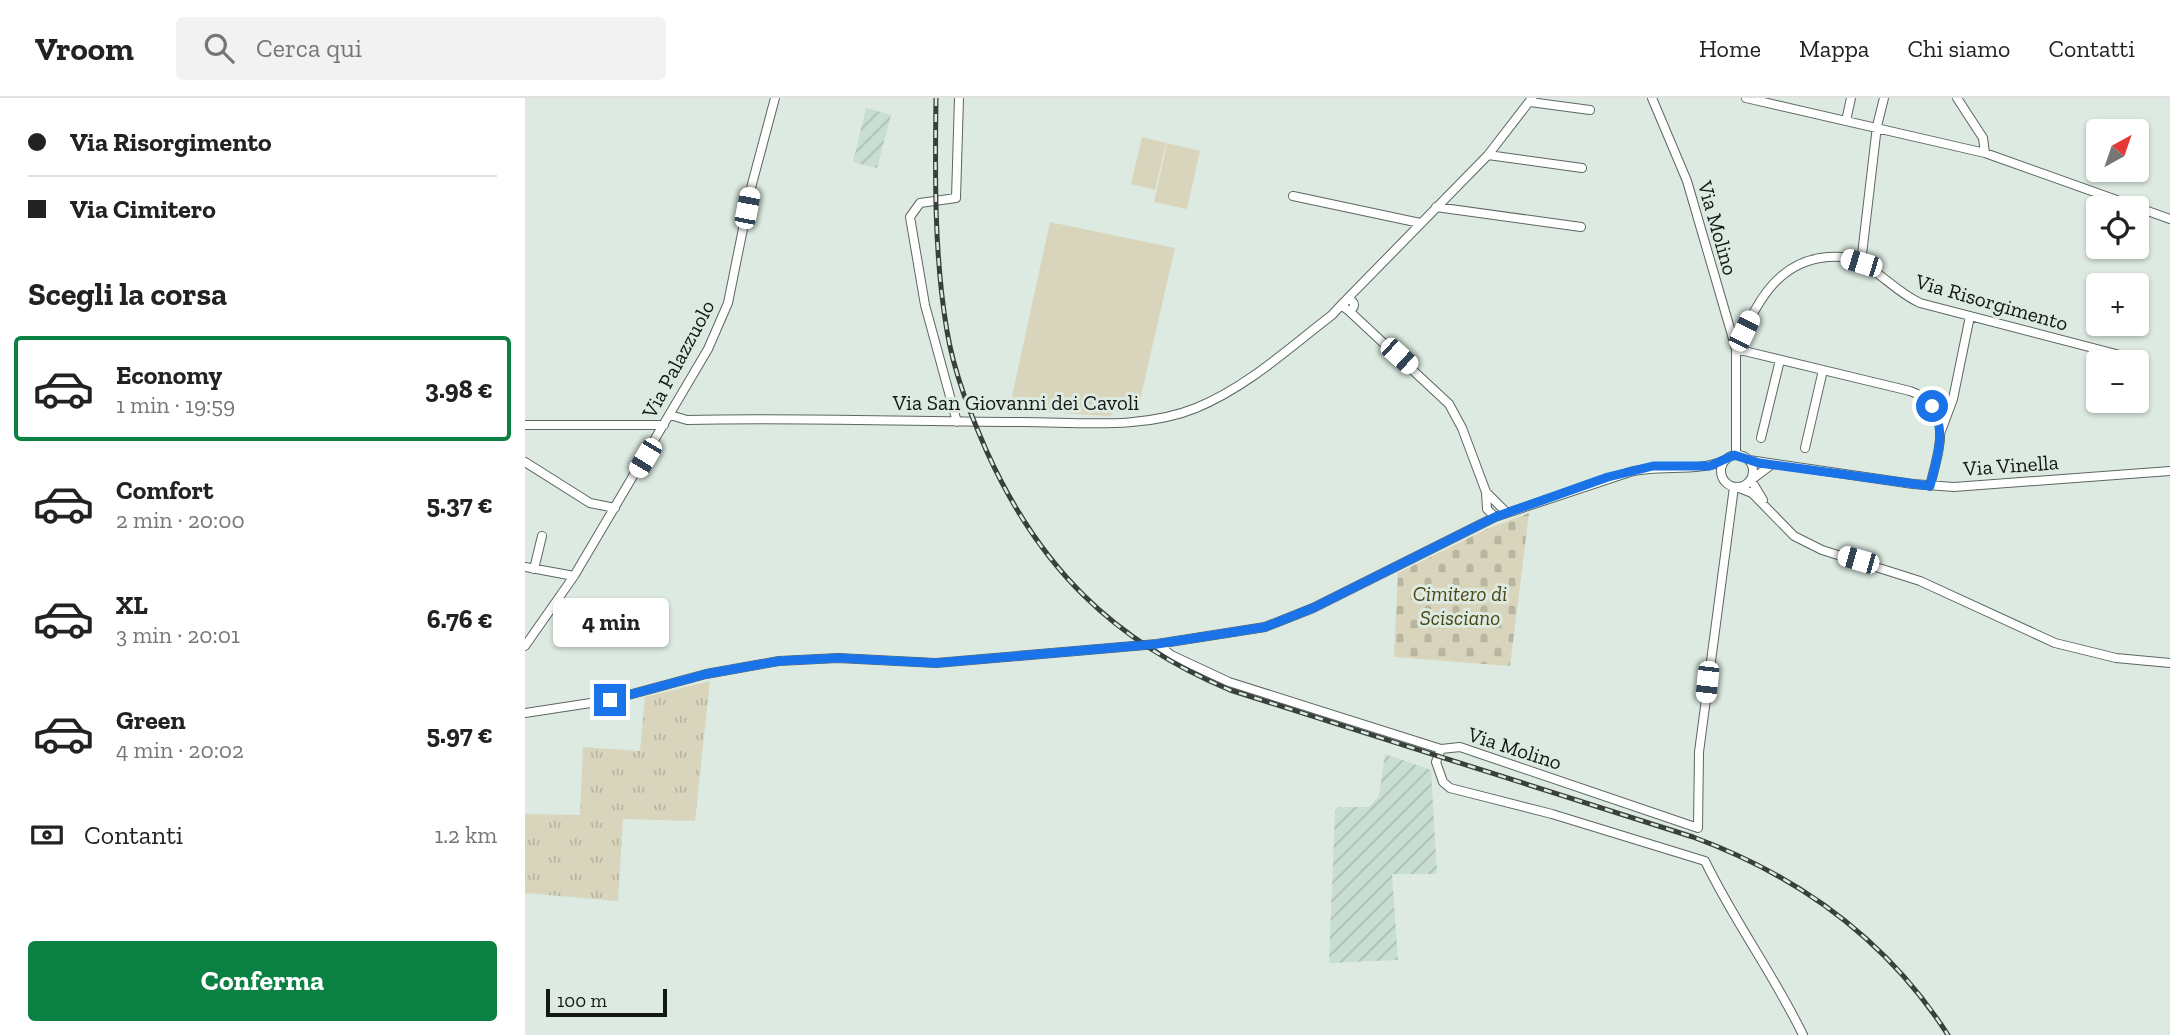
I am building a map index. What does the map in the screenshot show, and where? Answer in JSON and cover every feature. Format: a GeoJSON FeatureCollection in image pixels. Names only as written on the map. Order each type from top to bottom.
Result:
{"type":"FeatureCollection","features":[{"type":"Feature","properties":{"kind":"street","name":"Via Palazzuolo"},"geometry":{"type":"LineString","coordinates":[[526,643],[573,576],[708,349],[728,303],[752,184],[775,98]]}},
{"type":"Feature","properties":{"kind":"street"},"geometry":{"type":"LineString","coordinates":[[957,422],[930,328],[910,216],[920,203],[956,198],[958,98]]}},
{"type":"Feature","properties":{"kind":"street","name":"Via Molino"},"geometry":{"type":"LineString","coordinates":[[1652,98],[1687,181],[1736,349],[1736,455]]}},
{"type":"Feature","properties":{"kind":"street"},"geometry":{"type":"LineString","coordinates":[[1746,98],[1985,153],[2170,219]]}},
{"type":"Feature","properties":{"kind":"street"},"geometry":{"type":"LineString","coordinates":[[1782,108],[1784,98]]}},
{"type":"Feature","properties":{"kind":"street"},"geometry":{"type":"LineString","coordinates":[[1846,121],[1851,98]]}},
{"type":"Feature","properties":{"kind":"street"},"geometry":{"type":"LineString","coordinates":[[1861,263],[1877,126],[1884,98]]}},
{"type":"Feature","properties":{"kind":"street"},"geometry":{"type":"LineString","coordinates":[[1957,98],[1983,138],[1985,153]]}},
{"type":"Feature","properties":{"kind":"street","name":"Via San Giovanni dei Cavoli"},"geometry":{"type":"LineString","coordinates":[[670,415],[687,420],[807,417],[957,422],[1143,422],[1195,408],[1237,387],[1349,305],[1360,288],[1420,223],[1488,155],[1531,100]]}},
{"type":"Feature","properties":{"kind":"street"},"geometry":{"type":"LineString","coordinates":[[1531,100],[1590,110]]}},
{"type":"Feature","properties":{"kind":"street"},"geometry":{"type":"LineString","coordinates":[[1488,155],[1583,168]]}},
{"type":"Feature","properties":{"kind":"street"},"geometry":{"type":"LineString","coordinates":[[1293,196],[1420,223]]}},
{"type":"Feature","properties":{"kind":"street"},"geometry":{"type":"LineString","coordinates":[[1436,207],[1581,227]]}},
{"type":"Feature","properties":{"kind":"street","name":"Via Risorgimento"},"geometry":{"type":"LineString","coordinates":[[1736,349],[1761,299],[1791,268],[1832,256],[1861,263],[1907,297],[2101,350]]}},
{"type":"Feature","properties":{"kind":"street"},"geometry":{"type":"LineString","coordinates":[[1349,305],[1449,404],[1486,492],[1487,509],[1495,517]]}},
{"type":"Feature","properties":{"kind":"street"},"geometry":{"type":"LineString","coordinates":[[1930,486],[1938,466],[1941,432],[1953,399],[1971,316]]}},
{"type":"Feature","properties":{"kind":"street"},"geometry":{"type":"LineString","coordinates":[[1736,349],[1919,394],[1932,406],[1941,432]]}},
{"type":"Feature","properties":{"kind":"street"},"geometry":{"type":"LineString","coordinates":[[1761,438],[1780,360]]}},
{"type":"Feature","properties":{"kind":"street"},"geometry":{"type":"LineString","coordinates":[[1805,448],[1823,370]]}},
{"type":"Feature","properties":{"kind":"street"},"geometry":{"type":"LineString","coordinates":[[526,428],[664,425]]}},
{"type":"Feature","properties":{"kind":"street"},"geometry":{"type":"LineString","coordinates":[[525,713],[610,700],[706,674],[779,661],[838,658],[936,663],[1157,644],[1265,627],[1495,517],[1608,477],[1653,466],[1696,467],[1736,455],[1749,460],[1753,470],[1751,480],[1769,512]]}},
{"type":"Feature","properties":{"kind":"street"},"geometry":{"type":"LineString","coordinates":[[1723,480],[1721,470],[1725,460]]}},
{"type":"Feature","properties":{"kind":"street","name":"Via Vinella"},"geometry":{"type":"LineString","coordinates":[[1749,460],[1930,486],[2170,471]]}},
{"type":"Feature","properties":{"kind":"street"},"geometry":{"type":"LineString","coordinates":[[525,462],[590,503],[615,508]]}},
{"type":"Feature","properties":{"kind":"street"},"geometry":{"type":"LineString","coordinates":[[1736,487],[1771,465]]}},
{"type":"Feature","properties":{"kind":"street"},"geometry":{"type":"LineString","coordinates":[[1938,466],[1945,486]]}},
{"type":"Feature","properties":{"kind":"street"},"geometry":{"type":"LineString","coordinates":[[1696,467],[1752,493],[1787,530],[1808,544],[1920,581],[2055,643],[2116,658],[2170,663]]}},
{"type":"Feature","properties":{"kind":"street","name":"Via Molino"},"geometry":{"type":"LineString","coordinates":[[1736,487],[1699,752],[1698,828],[1461,747],[1441,749],[1436,756],[1437,769],[1443,782],[1450,788],[1552,814],[1705,861],[1729,908],[1752,939],[1803,1035]]}},
{"type":"Feature","properties":{"kind":"street"},"geometry":{"type":"LineString","coordinates":[[1486,492],[1507,513]]}},
{"type":"Feature","properties":{"kind":"street"},"geometry":{"type":"LineString","coordinates":[[1474,529],[1487,502]]}},
{"type":"Feature","properties":{"kind":"street"},"geometry":{"type":"LineString","coordinates":[[542,536],[528,568],[573,576]]}},
{"type":"Feature","properties":{"kind":"street"},"geometry":{"type":"LineString","coordinates":[[1157,644],[1171,655],[1229,682],[1441,749]]}},
{"type":"Feature","properties":{"kind":"shaded area"},"geometry":{"type":"Polygon","coordinates":[[[866,108],[891,115],[877,168],[853,162],[866,108]]]}},
{"type":"Feature","properties":{"kind":"shaded area"},"geometry":{"type":"Polygon","coordinates":[[[1385,754],[1431,770],[1437,874],[1392,874],[1398,960],[1329,963],[1335,811],[1339,807],[1369,807],[1379,796],[1385,754]]]}},
{"type":"Feature","properties":{"kind":"green space"},"geometry":{"type":"Polygon","coordinates":[[[1142,137],[1166,143],[1155,190],[1131,184],[1142,137]]]}},
{"type":"Feature","properties":{"kind":"green space"},"geometry":{"type":"Polygon","coordinates":[[[1167,143],[1200,151],[1187,209],[1154,202],[1167,143]]]}},
{"type":"Feature","properties":{"kind":"green space"},"geometry":{"type":"Polygon","coordinates":[[[1050,222],[1175,248],[1137,413],[1113,411],[1111,416],[1009,410],[1050,222]]]}},
{"type":"Feature","properties":{"kind":"green space","name":"Cimitero di Scisciano"},"geometry":{"type":"Polygon","coordinates":[[[1529,513],[1510,666],[1394,657],[1398,573],[1487,529],[1529,513]]]}},
{"type":"Feature","properties":{"kind":"green space"},"geometry":{"type":"Polygon","coordinates":[[[710,681],[695,821],[623,819],[618,901],[525,893],[525,814],[580,815],[583,747],[640,751],[645,697],[710,681]]]}},
{"type":"Feature","properties":{"kind":"railway"},"geometry":{"type":"LineString","coordinates":[[936,98],[940,273],[947,331],[958,377],[987,452],[1008,493],[1030,531],[1084,596],[1150,648],[1230,690],[1693,837],[1769,871],[1837,915],[1868,941],[1897,969],[1948,1035]]}},
{"type":"Feature","properties":{"kind":"route"},"geometry":{"type":"LineString","coordinates":[[610,700],[706,674],[779,661],[838,658],[936,663],[1157,644],[1265,627],[1313,608],[1495,517],[1608,477],[1653,466],[1703,467],[1740,455],[1759,463],[1930,486],[1938,466],[1941,432],[1932,406]]}}]}
